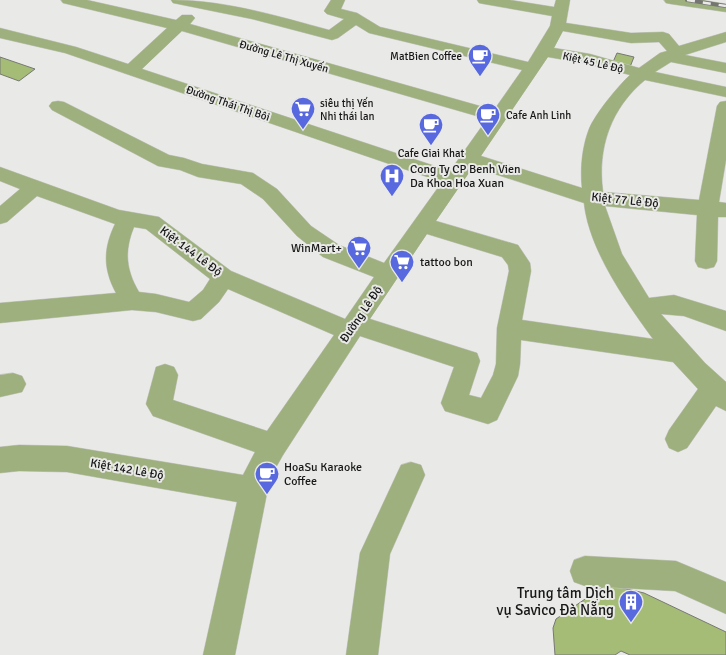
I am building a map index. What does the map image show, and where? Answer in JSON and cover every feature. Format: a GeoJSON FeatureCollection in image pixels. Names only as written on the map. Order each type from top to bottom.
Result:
{"type":"FeatureCollection","features":[{"type":"Feature","properties":{"kind":"street","name":"Đường Lê Thị Xuyến"},"geometry":{"type":"LineString","coordinates":[[68,0],[180,26],[498,117]]}},
{"type":"Feature","properties":{"kind":"street"},"geometry":{"type":"LineString","coordinates":[[130,14],[143,0]]}},
{"type":"Feature","properties":{"kind":"street"},"geometry":{"type":"LineString","coordinates":[[178,0],[201,2],[332,35],[355,18]]}},
{"type":"Feature","properties":{"kind":"street"},"geometry":{"type":"LineString","coordinates":[[234,41],[265,0]]}},
{"type":"Feature","properties":{"kind":"street","name":"Kiệt 45 Lê Độ"},"geometry":{"type":"LineString","coordinates":[[338,0],[332,11],[355,18],[375,30],[450,49],[539,60],[590,59],[641,74],[726,92]]}},
{"type":"Feature","properties":{"kind":"street"},"geometry":{"type":"LineString","coordinates":[[484,0],[561,13],[632,38],[663,37],[671,54]]}},
{"type":"Feature","properties":{"kind":"street"},"geometry":{"type":"LineString","coordinates":[[671,0],[726,8]]}},
{"type":"Feature","properties":{"kind":"street"},"geometry":{"type":"LineString","coordinates":[[712,0],[726,2]]}},
{"type":"Feature","properties":{"kind":"street"},"geometry":{"type":"LineString","coordinates":[[130,70],[180,26],[201,2]]}},
{"type":"Feature","properties":{"kind":"street","name":"Đường Lê Độ"},"geometry":{"type":"LineString","coordinates":[[219,655],[257,475],[273,446],[388,274],[539,60],[561,13]]}},
{"type":"Feature","properties":{"kind":"street","name":"Đường Thái Thị Bôi"},"geometry":{"type":"LineString","coordinates":[[0,33],[70,50],[454,179]]}},
{"type":"Feature","properties":{"kind":"street"},"geometry":{"type":"LineString","coordinates":[[678,439],[720,393],[680,353],[643,309],[621,276],[604,238],[592,198],[590,165],[597,131],[616,99],[641,74],[671,54],[726,37]]}},
{"type":"Feature","properties":{"kind":"street"},"geometry":{"type":"LineString","coordinates":[[671,54],[726,68]]}},
{"type":"Feature","properties":{"kind":"street"},"geometry":{"type":"LineString","coordinates":[[58,106],[166,161],[184,164],[204,171],[246,178],[270,194],[304,231],[331,251],[388,274]]}},
{"type":"Feature","properties":{"kind":"street"},"geometry":{"type":"LineString","coordinates":[[706,262],[717,209],[726,106]]}},
{"type":"Feature","properties":{"kind":"street","name":"Kiệt 77 Lê Độ"},"geometry":{"type":"LineString","coordinates":[[469,159],[592,198],[717,209]]}},
{"type":"Feature","properties":{"kind":"street","name":"Kiệt 144 Lê Độ"},"geometry":{"type":"LineString","coordinates":[[0,174],[71,201],[128,218],[152,222],[223,277],[352,327],[468,361],[454,403],[488,412],[505,376],[508,364],[509,328]]}},
{"type":"Feature","properties":{"kind":"street"},"geometry":{"type":"LineString","coordinates":[[0,217],[35,187]]}},
{"type":"Feature","properties":{"kind":"street"},"geometry":{"type":"LineString","coordinates":[[128,218],[117,239],[114,255],[118,274],[132,301]]}},
{"type":"Feature","properties":{"kind":"street"},"geometry":{"type":"LineString","coordinates":[[422,225],[510,251],[516,257],[520,271],[509,328],[680,353]]}},
{"type":"Feature","properties":{"kind":"street"},"geometry":{"type":"LineString","coordinates":[[0,314],[132,301],[156,303],[193,312],[211,296],[223,277]]}},
{"type":"Feature","properties":{"kind":"street"},"geometry":{"type":"LineString","coordinates":[[643,309],[659,303],[672,304],[726,321]]}},
{"type":"Feature","properties":{"kind":"street"},"geometry":{"type":"LineString","coordinates":[[165,375],[159,404],[162,408],[273,446]]}},
{"type":"Feature","properties":{"kind":"street","name":"Kiệt 142 Lê Độ"},"geometry":{"type":"LineString","coordinates":[[0,460],[20,458],[67,459],[254,492]]}},
{"type":"Feature","properties":{"kind":"street"},"geometry":{"type":"LineString","coordinates":[[362,655],[375,553],[411,475]]}},
{"type":"Feature","properties":{"kind":"street"},"geometry":{"type":"LineString","coordinates":[[585,571],[676,576],[726,598]]}},
{"type":"Feature","properties":{"kind":"building"},"geometry":{"type":"Polygon","coordinates":[[[617,53],[634,57],[630,67],[613,62],[617,53]]]}},
{"type":"Feature","properties":{"kind":"building"},"geometry":{"type":"Polygon","coordinates":[[[0,57],[35,69],[19,81],[0,74],[0,57]]]}},
{"type":"Feature","properties":{"kind":"building","name":"Trung tâm Dịch vụ Savico Đà Nẵng"},"geometry":{"type":"Polygon","coordinates":[[[607,584],[644,593],[726,632],[726,655],[630,655],[621,651],[615,655],[555,655],[553,628],[556,619],[607,584]]]}},
{"type":"Feature","properties":{"kind":"railway"},"geometry":{"type":"LineString","coordinates":[[687,0],[726,6]]}},
{"type":"Feature","properties":{"kind":"place","name":"MatBien Coffee"},"geometry":{"type":"Point","coordinates":[480,77]}},
{"type":"Feature","properties":{"kind":"place","name":"siêu thị Yến Nhi thái lan"},"geometry":{"type":"Point","coordinates":[303,130]}},
{"type":"Feature","properties":{"kind":"place","name":"Cafe Anh Linh"},"geometry":{"type":"Point","coordinates":[488,136]}},
{"type":"Feature","properties":{"kind":"place","name":"Cafe Giai Khat"},"geometry":{"type":"Point","coordinates":[431,146]}},
{"type":"Feature","properties":{"kind":"place","name":"Cong Ty CP Benh Vien Da Khoa Hoa Xuan"},"geometry":{"type":"Point","coordinates":[392,197]}},
{"type":"Feature","properties":{"kind":"place","name":"WinMart+"},"geometry":{"type":"Point","coordinates":[359,269]}},
{"type":"Feature","properties":{"kind":"place","name":"tattoo bon"},"geometry":{"type":"Point","coordinates":[402,283]}},
{"type":"Feature","properties":{"kind":"place","name":"HoaSu Karaoke Coffee"},"geometry":{"type":"Point","coordinates":[267,495]}},
{"type":"Feature","properties":{"kind":"place","name":"Trung tâm Dịch vụ Savico Đà Nẵng"},"geometry":{"type":"Point","coordinates":[631,623]}}]}
